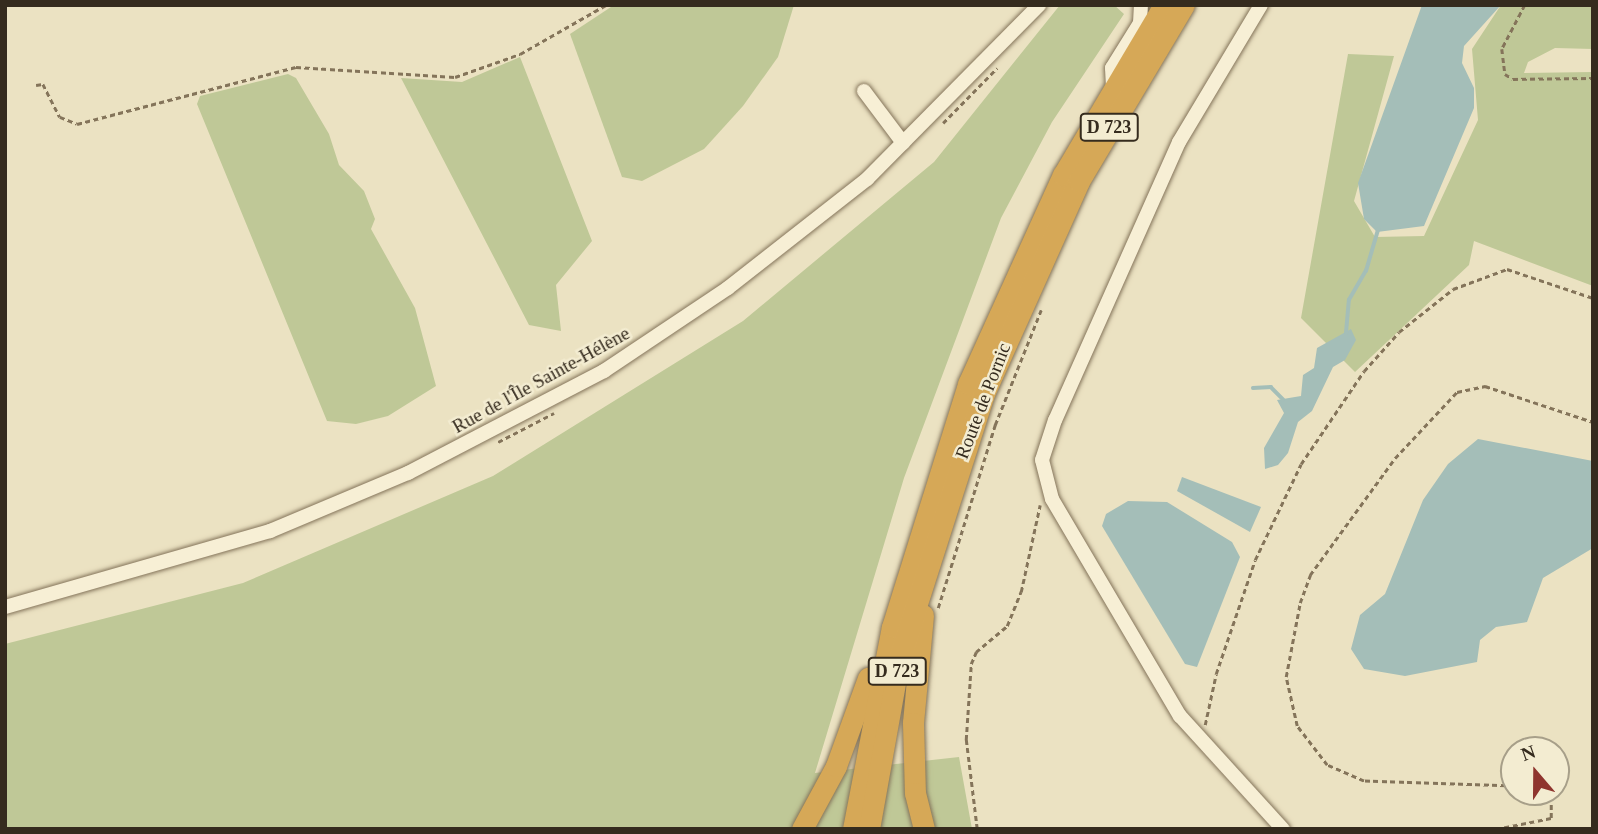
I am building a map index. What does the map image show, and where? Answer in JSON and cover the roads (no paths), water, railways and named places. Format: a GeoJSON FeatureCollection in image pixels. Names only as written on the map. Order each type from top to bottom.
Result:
{"type":"FeatureCollection","features":[{"type":"Feature","properties":{"kind":"highway","name":"Route de Pornic"},"geometry":{"type":"LineString","coordinates":[[857,825],[892,627],[925,511],[984,346],[1052,197],[1113,87],[1164,5]]}},
{"type":"Feature","properties":{"kind":"highway","name":"Route de Pornic"},"geometry":{"type":"LineString","coordinates":[[857,825],[899,660],[941,517],[983,396],[1049,242],[1118,110],[1184,5]]}},
{"type":"Feature","properties":{"kind":"highway"},"geometry":{"type":"LineString","coordinates":[[924,829],[915,793],[913,723],[922,621],[944,540],[941,517]]}},
{"type":"Feature","properties":{"kind":"highway"},"geometry":{"type":"LineString","coordinates":[[802,829],[836,766],[879,639],[892,627]]}},
{"type":"Feature","properties":{"kind":"street","name":"Rue de l'Île Sainte-Hélène"},"geometry":{"type":"LineString","coordinates":[[5,607],[270,531],[513,422],[604,371],[728,288],[857,187],[1038,5]]}},
{"type":"Feature","properties":{"kind":"street"},"geometry":{"type":"LineString","coordinates":[[1113,87],[1112,68],[1140,23],[1141,5]]}},
{"type":"Feature","properties":{"kind":"street"},"geometry":{"type":"LineString","coordinates":[[1261,5],[1179,142],[1114,297],[1045,444],[1044,476],[1052,499],[1115,610],[1200,741],[1283,829]]}},
{"type":"Feature","properties":{"kind":"street"},"geometry":{"type":"LineString","coordinates":[[864,91],[903,143]]}},
{"type":"Feature","properties":{"kind":"water"},"geometry":{"type":"Polygon","coordinates":[[[1422,5],[1501,5],[1464,46],[1462,63],[1474,88],[1474,108],[1424,226],[1377,232],[1364,219],[1358,183],[1422,5]]]}},
{"type":"Feature","properties":{"kind":"water"},"geometry":{"type":"Polygon","coordinates":[[[1351,329],[1356,340],[1345,360],[1333,367],[1312,411],[1298,422],[1288,453],[1278,465],[1265,469],[1264,448],[1284,413],[1277,400],[1301,396],[1303,375],[1314,368],[1317,348],[1351,329]]]}},
{"type":"Feature","properties":{"kind":"water"},"geometry":{"type":"Polygon","coordinates":[[[1478,439],[1593,461],[1593,548],[1543,578],[1527,622],[1496,627],[1480,640],[1477,662],[1405,676],[1364,669],[1351,649],[1360,615],[1385,594],[1423,500],[1448,464],[1478,439]]]}},
{"type":"Feature","properties":{"kind":"water"},"geometry":{"type":"Polygon","coordinates":[[[1182,477],[1261,507],[1250,532],[1177,491],[1182,477]]]}},
{"type":"Feature","properties":{"kind":"water"},"geometry":{"type":"Polygon","coordinates":[[[1128,501],[1167,502],[1232,542],[1240,557],[1197,667],[1185,664],[1102,526],[1106,514],[1128,501]]]}},
{"type":"Feature","properties":{"kind":"waterway"},"geometry":{"type":"LineString","coordinates":[[1346,333],[1349,300],[1366,271],[1378,230]]}},
{"type":"Feature","properties":{"kind":"waterway"},"geometry":{"type":"LineString","coordinates":[[1253,388],[1271,387],[1283,399]]}}]}
